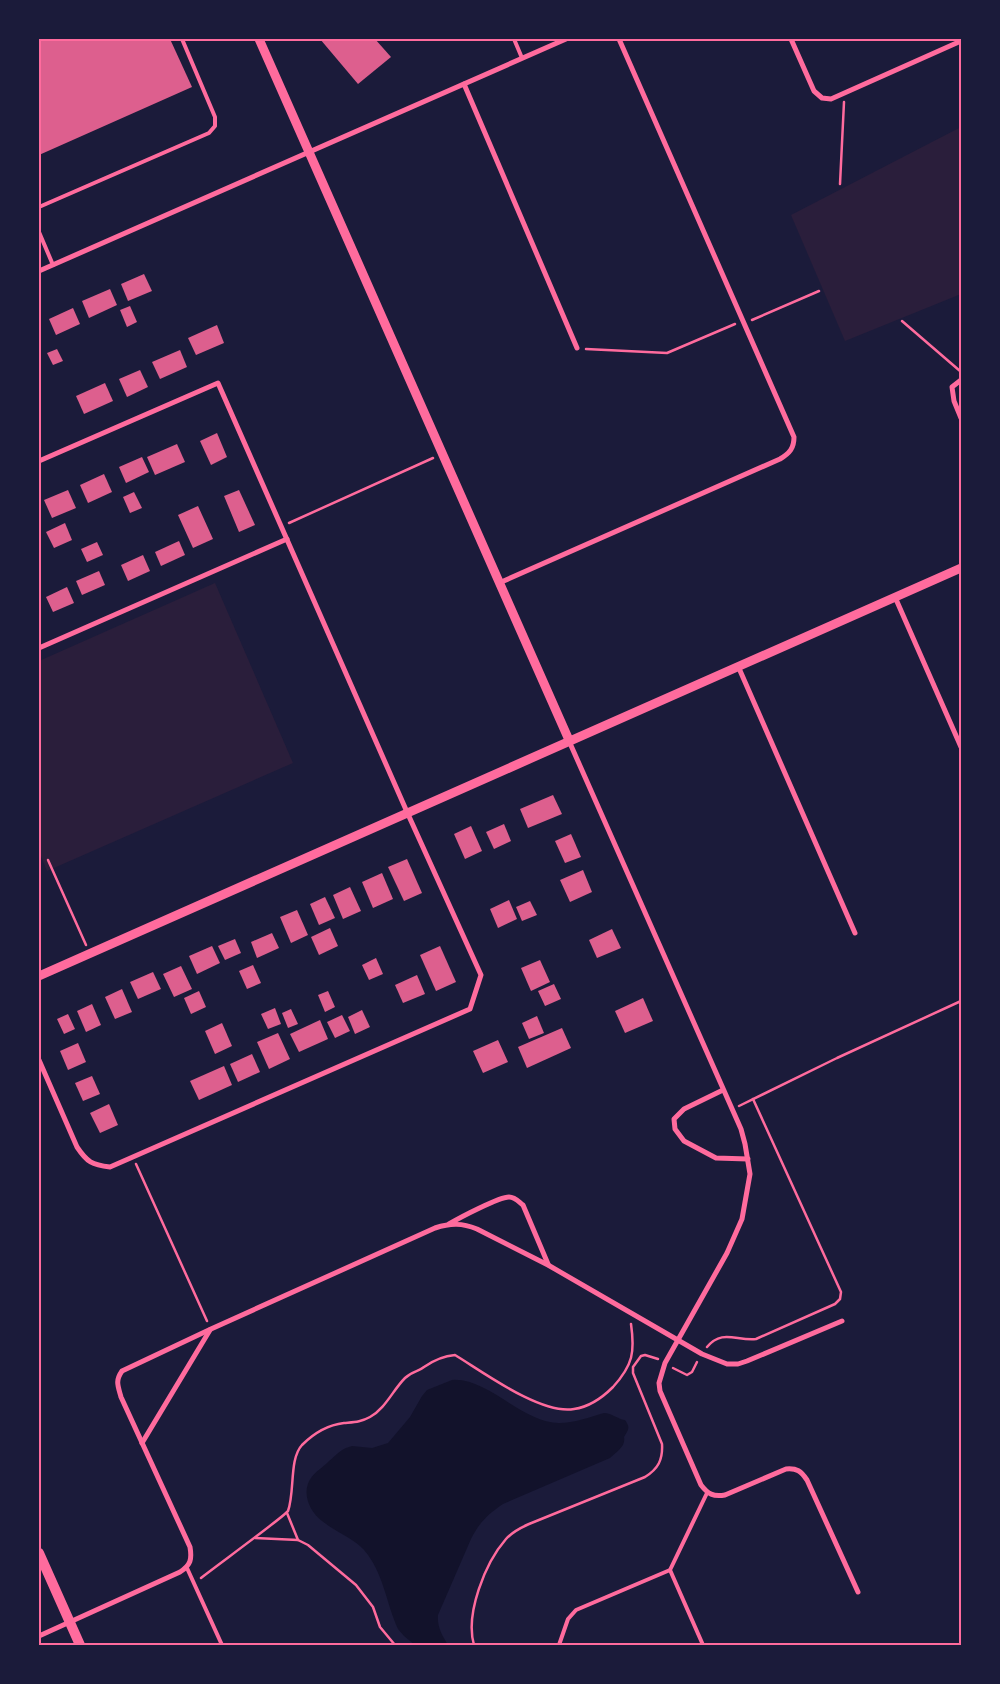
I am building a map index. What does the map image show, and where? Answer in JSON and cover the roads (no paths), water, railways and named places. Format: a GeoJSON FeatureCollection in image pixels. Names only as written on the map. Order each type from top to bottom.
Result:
{"type":"FeatureCollection","features":[{"type":"Feature","properties":{"kind":"main road"},"geometry":{"type":"LineString","coordinates":[[39,1553],[80,1645]]}},
{"type":"Feature","properties":{"kind":"street"},"geometry":{"type":"LineString","coordinates":[[259,39],[740,1129],[750,1174],[742,1219],[727,1253],[665,1363],[659,1383],[660,1391],[701,1485],[707,1493],[716,1496],[724,1495],[786,1469],[796,1468],[802,1473],[808,1480],[858,1592]]}},
{"type":"Feature","properties":{"kind":"street"},"geometry":{"type":"LineString","coordinates":[[39,271],[566,39]]}},
{"type":"Feature","properties":{"kind":"street"},"geometry":{"type":"LineString","coordinates":[[499,583],[788,454],[794,446],[794,437],[619,39]]}},
{"type":"Feature","properties":{"kind":"street"},"geometry":{"type":"LineString","coordinates":[[791,39],[814,90],[822,98],[831,99],[961,40]]}},
{"type":"Feature","properties":{"kind":"street"},"geometry":{"type":"LineString","coordinates":[[464,84],[577,348]]}},
{"type":"Feature","properties":{"kind":"street"},"geometry":{"type":"LineString","coordinates":[[961,380],[952,387],[952,395],[961,418]]}},
{"type":"Feature","properties":{"kind":"street"},"geometry":{"type":"LineString","coordinates":[[39,462],[218,382],[407,812],[481,975],[470,1009],[110,1167],[97,1166],[85,1159],[77,1147],[39,1060]]}},
{"type":"Feature","properties":{"kind":"street"},"geometry":{"type":"LineString","coordinates":[[39,648],[287,539]]}},
{"type":"Feature","properties":{"kind":"street"},"geometry":{"type":"LineString","coordinates":[[39,976],[961,568]]}},
{"type":"Feature","properties":{"kind":"street"},"geometry":{"type":"LineString","coordinates":[[895,597],[961,746]]}},
{"type":"Feature","properties":{"kind":"street"},"geometry":{"type":"LineString","coordinates":[[737,666],[855,933]]}},
{"type":"Feature","properties":{"kind":"street"},"geometry":{"type":"LineString","coordinates":[[724,1090],[684,1109],[674,1119],[675,1129],[684,1141],[716,1158],[748,1159]]}},
{"type":"Feature","properties":{"kind":"street"},"geometry":{"type":"LineString","coordinates":[[39,1636],[187,1568],[191,1562],[190,1547],[121,1397],[118,1378],[122,1371],[211,1329],[508,1197],[516,1199],[523,1204],[548,1265]]}},
{"type":"Feature","properties":{"kind":"street"},"geometry":{"type":"LineString","coordinates":[[448,1224],[465,1224],[477,1229],[548,1265],[702,1354],[728,1364],[738,1364],[747,1361],[842,1321]]}},
{"type":"Feature","properties":{"kind":"street"},"geometry":{"type":"LineString","coordinates":[[142,1443],[211,1329]]}},
{"type":"Feature","properties":{"kind":"lane"},"geometry":{"type":"LineString","coordinates":[[39,207],[209,132],[214,126],[215,117],[182,39]]}},
{"type":"Feature","properties":{"kind":"lane"},"geometry":{"type":"LineString","coordinates":[[514,39],[522,58]]}},
{"type":"Feature","properties":{"kind":"lane"},"geometry":{"type":"LineString","coordinates":[[39,232],[53,265]]}},
{"type":"Feature","properties":{"kind":"lane"},"geometry":{"type":"LineString","coordinates":[[559,1645],[568,1619],[576,1610],[670,1570],[707,1493]]}},
{"type":"Feature","properties":{"kind":"lane"},"geometry":{"type":"LineString","coordinates":[[187,1568],[222,1645]]}},
{"type":"Feature","properties":{"kind":"lane"},"geometry":{"type":"LineString","coordinates":[[670,1570],[703,1645]]}}]}
